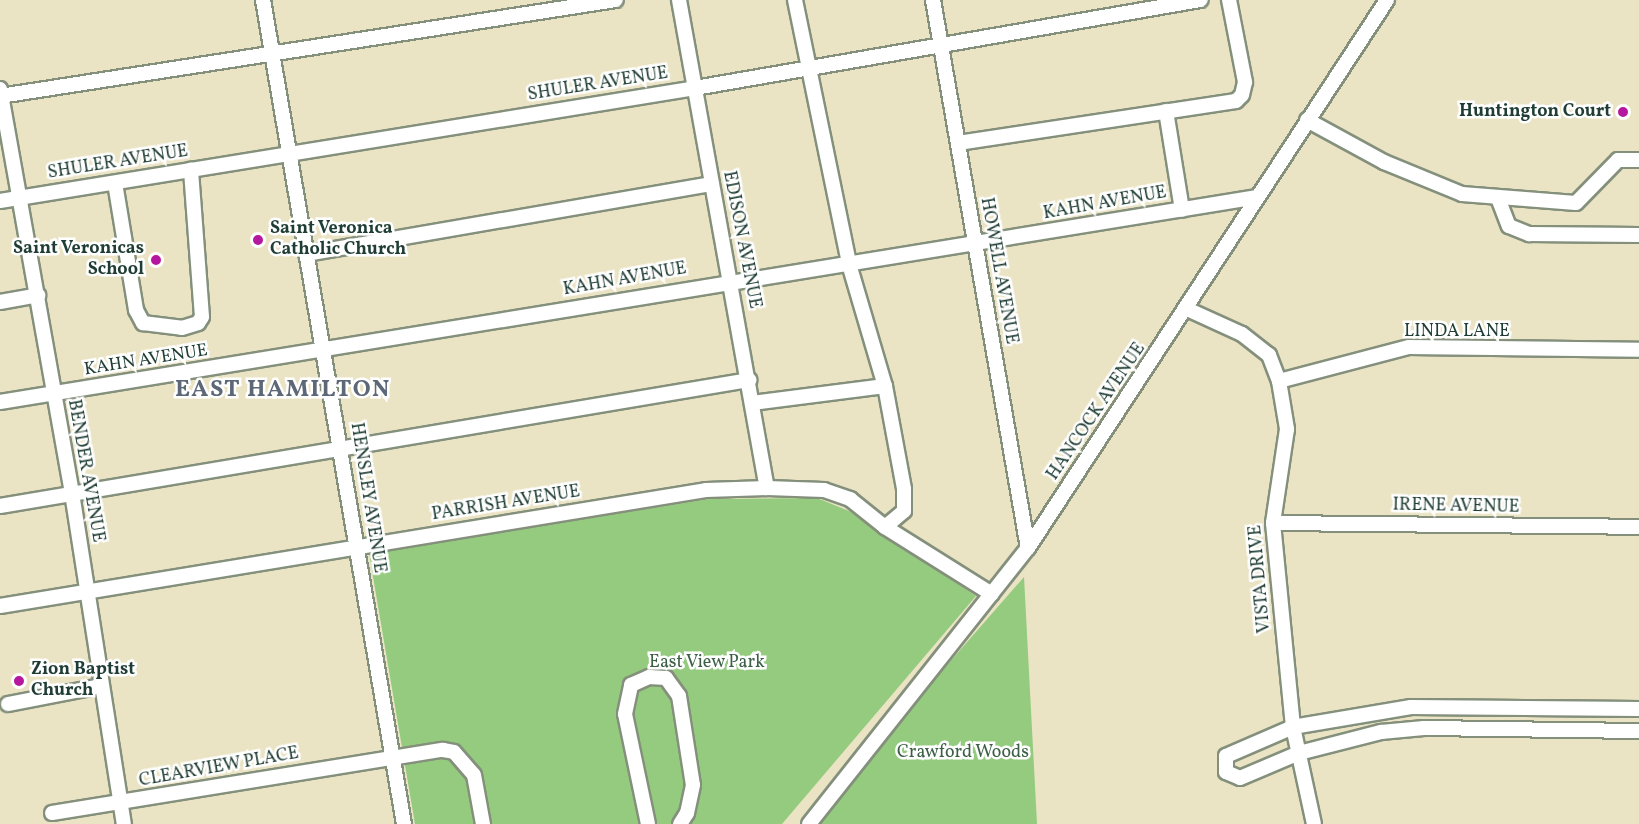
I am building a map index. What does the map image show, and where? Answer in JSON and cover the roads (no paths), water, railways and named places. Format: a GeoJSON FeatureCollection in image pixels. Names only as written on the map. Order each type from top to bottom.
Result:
{"type":"FeatureCollection","features":[{"type":"Feature","properties":{"kind":"street","name":"HENSLEY AVENUE"},"geometry":{"type":"LineString","coordinates":[[263,0],[342,449],[404,824]]}},
{"type":"Feature","properties":{"kind":"street"},"geometry":{"type":"LineString","coordinates":[[0,93],[616,0]]}},
{"type":"Feature","properties":{"kind":"street","name":"EDISON AVENUE"},"geometry":{"type":"LineString","coordinates":[[679,0],[767,488]]}},
{"type":"Feature","properties":{"kind":"street"},"geometry":{"type":"LineString","coordinates":[[795,0],[849,264],[885,386],[904,489],[904,511],[885,527]]}},
{"type":"Feature","properties":{"kind":"street","name":"HOWELL AVENUE"},"geometry":{"type":"LineString","coordinates":[[933,0],[1028,548]]}},
{"type":"Feature","properties":{"kind":"street","name":"SHULER AVENUE"},"geometry":{"type":"LineString","coordinates":[[0,201],[941,47],[1200,0]]}},
{"type":"Feature","properties":{"kind":"street"},"geometry":{"type":"LineString","coordinates":[[958,143],[1236,101],[1242,95],[1245,82],[1229,0]]}},
{"type":"Feature","properties":{"kind":"street","name":"HANCOCK AVENUE"},"geometry":{"type":"LineString","coordinates":[[809,824],[1028,548],[1187,309],[1257,196],[1387,0]]}},
{"type":"Feature","properties":{"kind":"street","name":"BENDER AVENUE"},"geometry":{"type":"LineString","coordinates":[[0,93],[21,197],[72,493],[124,824]]}},
{"type":"Feature","properties":{"kind":"street"},"geometry":{"type":"LineString","coordinates":[[1166,111],[1182,210]]}},
{"type":"Feature","properties":{"kind":"street"},"geometry":{"type":"LineString","coordinates":[[1308,120],[1384,162],[1462,194],[1576,203],[1618,160],[1639,160]]}},
{"type":"Feature","properties":{"kind":"street"},"geometry":{"type":"LineString","coordinates":[[115,183],[143,323],[182,328],[198,323],[202,317],[191,169]]}},
{"type":"Feature","properties":{"kind":"street"},"geometry":{"type":"LineString","coordinates":[[306,254],[712,184]]}},
{"type":"Feature","properties":{"kind":"street","name":"KAHN AVENUE"},"geometry":{"type":"LineString","coordinates":[[0,402],[323,350],[731,280],[975,245],[1257,196]]}},
{"type":"Feature","properties":{"kind":"street"},"geometry":{"type":"LineString","coordinates":[[1498,198],[1509,226],[1529,234],[1639,235]]}},
{"type":"Feature","properties":{"kind":"street"},"geometry":{"type":"LineString","coordinates":[[0,302],[38,295]]}},
{"type":"Feature","properties":{"kind":"street","name":"VISTA DRIVE"},"geometry":{"type":"LineString","coordinates":[[1187,309],[1242,334],[1269,355],[1280,381],[1287,429],[1273,523],[1293,727],[1314,824]]}},
{"type":"Feature","properties":{"kind":"street","name":"LINDA LANE"},"geometry":{"type":"LineString","coordinates":[[1280,381],[1409,347],[1639,350]]}},
{"type":"Feature","properties":{"kind":"street"},"geometry":{"type":"LineString","coordinates":[[0,506],[749,380]]}},
{"type":"Feature","properties":{"kind":"street"},"geometry":{"type":"LineString","coordinates":[[752,403],[885,386]]}},
{"type":"Feature","properties":{"kind":"street","name":"PARRISH AVENUE"},"geometry":{"type":"LineString","coordinates":[[0,606],[706,490],[767,488],[824,490],[850,499],[885,527],[992,594]]}},
{"type":"Feature","properties":{"kind":"street","name":"IRENE AVENUE"},"geometry":{"type":"LineString","coordinates":[[1273,523],[1639,527]]}},
{"type":"Feature","properties":{"kind":"street"},"geometry":{"type":"LineString","coordinates":[[648,824],[625,714],[631,685],[650,676],[666,678],[679,696],[693,785],[687,813],[680,824]]}},
{"type":"Feature","properties":{"kind":"street"},"geometry":{"type":"LineString","coordinates":[[8,704],[101,686]]}},
{"type":"Feature","properties":{"kind":"street"},"geometry":{"type":"LineString","coordinates":[[1639,709],[1411,707],[1293,727],[1226,756],[1226,772],[1240,778],[1299,753],[1382,732],[1424,728],[1639,731]]}},
{"type":"Feature","properties":{"kind":"street","name":"CLEARVIEW PLACE"},"geometry":{"type":"LineString","coordinates":[[52,813],[392,757],[454,752],[474,775],[483,824]]}},
{"type":"Feature","properties":{"kind":"place","name":"Huntington Court"},"geometry":{"type":"Point","coordinates":[1623,112]}},
{"type":"Feature","properties":{"kind":"place","name":"Saint Veronica Catholic Church"},"geometry":{"type":"Point","coordinates":[258,240]}},
{"type":"Feature","properties":{"kind":"place","name":"Saint Veronicas School"},"geometry":{"type":"Point","coordinates":[156,260]}},
{"type":"Feature","properties":{"kind":"place","name":"Zion Baptist Church"},"geometry":{"type":"Point","coordinates":[19,681]}},
{"type":"Feature","properties":{"kind":"district","name":"EAST HAMILTON"},"geometry":{"type":"Point","coordinates":[283,391]}},
{"type":"Feature","properties":{"kind":"park label","name":"East View Park"},"geometry":{"type":"Point","coordinates":[707,663]}},
{"type":"Feature","properties":{"kind":"park label","name":"Crawford Woods"},"geometry":{"type":"Point","coordinates":[963,753]}}]}
